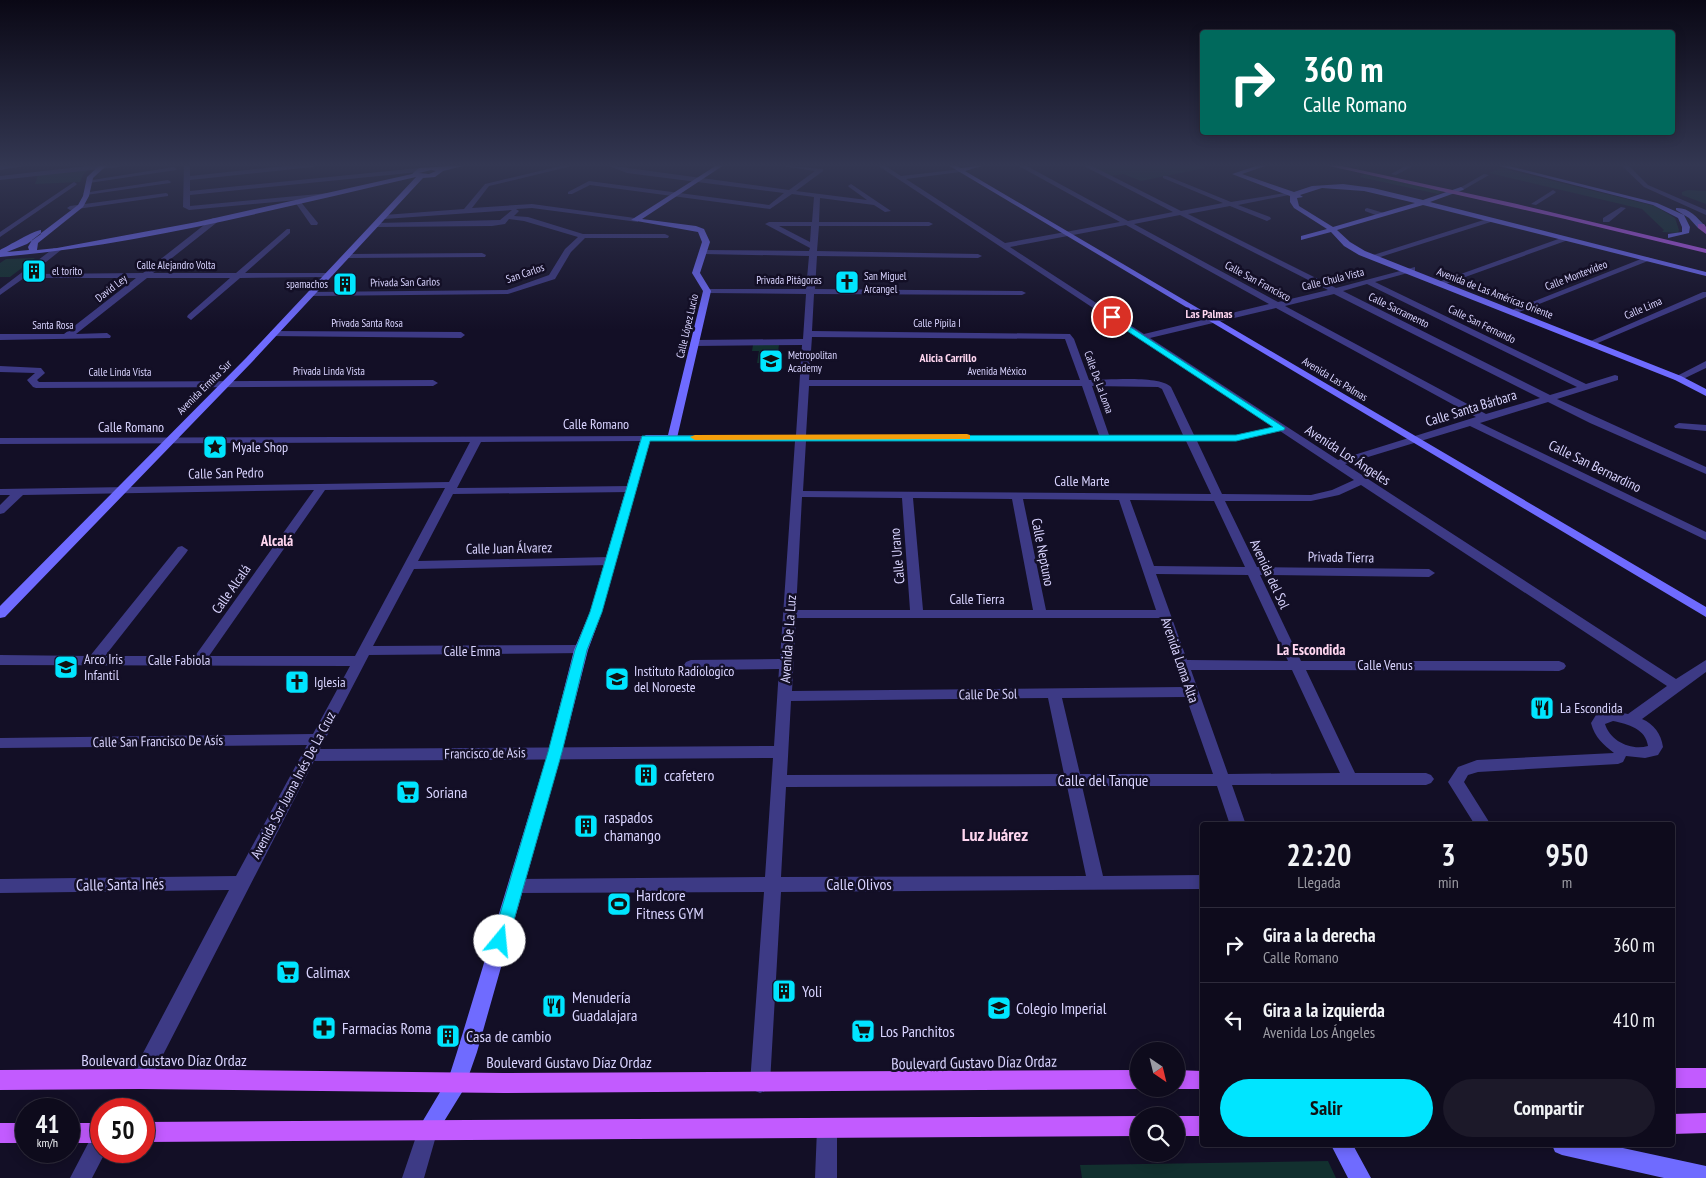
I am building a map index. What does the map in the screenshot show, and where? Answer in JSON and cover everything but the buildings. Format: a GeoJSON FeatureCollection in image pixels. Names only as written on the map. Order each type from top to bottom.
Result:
{"type":"FeatureCollection","features":[{"type":"Feature","properties":{"kind":"main road"},"geometry":{"type":"LineString","coordinates":[[1585,220],[1706,251]]}},
{"type":"Feature","properties":{"kind":"main road"},"geometry":{"type":"LineString","coordinates":[[1606,220],[1706,245]]}},
{"type":"Feature","properties":{"kind":"main road"},"geometry":{"type":"LineString","coordinates":[[1675,1078],[1706,1078]]}},
{"type":"Feature","properties":{"kind":"main road","name":"Boulevard Gustavo Díaz Ordaz"},"geometry":{"type":"LineString","coordinates":[[0,1080],[140,1079],[760,1083],[1130,1080]]}},
{"type":"Feature","properties":{"kind":"main road"},"geometry":{"type":"LineString","coordinates":[[1185,1080],[1200,1080]]}},
{"type":"Feature","properties":{"kind":"main road"},"geometry":{"type":"LineString","coordinates":[[1675,1124],[1706,1123]]}},
{"type":"Feature","properties":{"kind":"main road"},"geometry":{"type":"LineString","coordinates":[[155,1132],[1130,1126]]}},
{"type":"Feature","properties":{"kind":"main road"},"geometry":{"type":"LineString","coordinates":[[1185,1126],[1200,1126]]}},
{"type":"Feature","properties":{"kind":"main road"},"geometry":{"type":"LineString","coordinates":[[0,1133],[15,1133]]}},
{"type":"Feature","properties":{"kind":"street"},"geometry":{"type":"LineString","coordinates":[[0,235],[22,220]]}},
{"type":"Feature","properties":{"kind":"street"},"geometry":{"type":"LineString","coordinates":[[0,253],[24,242],[54,220]]}},
{"type":"Feature","properties":{"kind":"street"},"geometry":{"type":"LineString","coordinates":[[34,253],[32,247],[35,242],[62,220]]}},
{"type":"Feature","properties":{"kind":"street"},"geometry":{"type":"LineString","coordinates":[[0,253],[34,253],[57,250],[216,220]]}},
{"type":"Feature","properties":{"kind":"street","name":"David Ley"},"geometry":{"type":"LineString","coordinates":[[67,336],[216,220]]}},
{"type":"Feature","properties":{"kind":"street","name":"Avenida Ermita Sur"},"geometry":{"type":"LineString","coordinates":[[0,614],[168,440],[225,384],[381,220]]}},
{"type":"Feature","properties":{"kind":"street"},"geometry":{"type":"LineString","coordinates":[[377,225],[492,224],[504,220]]}},
{"type":"Feature","properties":{"kind":"street"},"geometry":{"type":"LineString","coordinates":[[528,220],[583,236],[665,236]]}},
{"type":"Feature","properties":{"kind":"street","name":"Calle López Lucio"},"geometry":{"type":"LineString","coordinates":[[635,220],[693,228],[701,231],[706,242],[696,273],[707,291],[672,438]]}},
{"type":"Feature","properties":{"kind":"street","name":"Avenida De La Luz"},"geometry":{"type":"LineString","coordinates":[[760,1083],[798,494],[803,383],[815,220]]}},
{"type":"Feature","properties":{"kind":"street","name":"Avenida Los Ángeles"},"geometry":{"type":"LineString","coordinates":[[963,220],[1675,685]]}},
{"type":"Feature","properties":{"kind":"street","name":"Avenida Las Palmas"},"geometry":{"type":"LineString","coordinates":[[1044,220],[1706,613]]}},
{"type":"Feature","properties":{"kind":"street","name":"Calle San Francisco"},"geometry":{"type":"LineString","coordinates":[[1122,220],[1485,418]]}},
{"type":"Feature","properties":{"kind":"street"},"geometry":{"type":"LineString","coordinates":[[1002,246],[1138,220]]}},
{"type":"Feature","properties":{"kind":"street","name":"Calle Sacramento"},"geometry":{"type":"LineString","coordinates":[[1194,220],[1621,434],[1706,471]]}},
{"type":"Feature","properties":{"kind":"street","name":"Avenida de Las Américas Oriente"},"geometry":{"type":"LineString","coordinates":[[1320,220],[1335,229],[1354,249],[1706,385]]}},
{"type":"Feature","properties":{"kind":"street"},"geometry":{"type":"LineString","coordinates":[[1304,238],[1365,220]]}},
{"type":"Feature","properties":{"kind":"street"},"geometry":{"type":"LineString","coordinates":[[1487,220],[1706,276]]}},
{"type":"Feature","properties":{"kind":"street"},"geometry":{"type":"LineString","coordinates":[[1671,236],[1685,233],[1686,225],[1683,220]]}},
{"type":"Feature","properties":{"kind":"street"},"geometry":{"type":"LineString","coordinates":[[1373,256],[1491,221]]}},
{"type":"Feature","properties":{"kind":"street"},"geometry":{"type":"LineString","coordinates":[[813,251],[769,224],[929,224]]}},
{"type":"Feature","properties":{"kind":"street"},"geometry":{"type":"LineString","coordinates":[[1686,225],[1704,229]]}},
{"type":"Feature","properties":{"kind":"street"},"geometry":{"type":"LineString","coordinates":[[191,317],[287,231]]}},
{"type":"Feature","properties":{"kind":"street","name":"San Carlos"},"geometry":{"type":"LineString","coordinates":[[497,292],[508,292],[552,276],[568,251],[583,236]]}},
{"type":"Feature","properties":{"kind":"street"},"geometry":{"type":"LineString","coordinates":[[1440,283],[1565,239]]}},
{"type":"Feature","properties":{"kind":"street"},"geometry":{"type":"LineString","coordinates":[[0,293],[57,250]]}},
{"type":"Feature","properties":{"kind":"street"},"geometry":{"type":"LineString","coordinates":[[703,252],[813,251],[978,256]]}},
{"type":"Feature","properties":{"kind":"street"},"geometry":{"type":"LineString","coordinates":[[348,256],[482,255]]}},
{"type":"Feature","properties":{"kind":"street","name":"Calle Montevideo"},"geometry":{"type":"LineString","coordinates":[[1514,311],[1647,260]]}},
{"type":"Feature","properties":{"kind":"street","name":"Calle Chula Vista"},"geometry":{"type":"LineString","coordinates":[[1142,337],[1335,291],[1409,270]]}},
{"type":"Feature","properties":{"kind":"street","name":"Calle Alejandro Volta"},"geometry":{"type":"LineString","coordinates":[[23,276],[329,275]]}},
{"type":"Feature","properties":{"kind":"street","name":"Calle San Fernando"},"geometry":{"type":"LineString","coordinates":[[1368,282],[1586,387]]}},
{"type":"Feature","properties":{"kind":"street","name":"Privada Pitágoras"},"geometry":{"type":"LineString","coordinates":[[707,291],[1022,293]]}},
{"type":"Feature","properties":{"kind":"street","name":"Privada San Carlos"},"geometry":{"type":"LineString","coordinates":[[312,294],[497,292]]}},
{"type":"Feature","properties":{"kind":"street","name":"Calle Lima"},"geometry":{"type":"LineString","coordinates":[[1592,342],[1706,294]]}},
{"type":"Feature","properties":{"kind":"street","name":"Privada Santa Rosa"},"geometry":{"type":"LineString","coordinates":[[273,334],[461,335]]}},
{"type":"Feature","properties":{"kind":"street","name":"Santa Rosa"},"geometry":{"type":"LineString","coordinates":[[0,337],[107,336]]}},
{"type":"Feature","properties":{"kind":"street","name":"Calle Pípila I"},"geometry":{"type":"LineString","coordinates":[[694,343],[806,338],[1067,336]]}},
{"type":"Feature","properties":{"kind":"street","name":"Calle De La Loma"},"geometry":{"type":"LineString","coordinates":[[1067,336],[1070,339],[1106,437]]}},
{"type":"Feature","properties":{"kind":"street"},"geometry":{"type":"LineString","coordinates":[[1681,376],[1706,364]]}},
{"type":"Feature","properties":{"kind":"street","name":"Calle Linda Vista"},"geometry":{"type":"LineString","coordinates":[[0,369],[38,370],[40,373],[32,380],[36,385],[225,384]]}},
{"type":"Feature","properties":{"kind":"street","name":"Avenida de Las Américas Oriente"},"geometry":{"type":"LineString","coordinates":[[1681,376],[1706,393]]}},
{"type":"Feature","properties":{"kind":"street","name":"Calle Santa Bárbara"},"geometry":{"type":"LineString","coordinates":[[1335,464],[1615,378]]}},
{"type":"Feature","properties":{"kind":"street","name":"Avenida México"},"geometry":{"type":"LineString","coordinates":[[803,383],[1161,384]]}},
{"type":"Feature","properties":{"kind":"street","name":"Privada Linda Vista"},"geometry":{"type":"LineString","coordinates":[[225,384],[433,384]]}},
{"type":"Feature","properties":{"kind":"street","name":"Avenida del Sol"},"geometry":{"type":"LineString","coordinates":[[1161,384],[1166,387],[1190,437],[1350,780]]}},
{"type":"Feature","properties":{"kind":"street","name":"Calle San Bernardino"},"geometry":{"type":"LineString","coordinates":[[1470,422],[1706,536]]}},
{"type":"Feature","properties":{"kind":"street"},"geometry":{"type":"LineString","coordinates":[[1679,426],[1706,428]]}},
{"type":"Feature","properties":{"kind":"street","name":"Calle Romano"},"geometry":{"type":"LineString","coordinates":[[0,441],[1244,437],[1281,428]]}},
{"type":"Feature","properties":{"kind":"street"},"geometry":{"type":"LineString","coordinates":[[413,1178],[428,1129],[457,1082],[555,752],[581,650],[596,612],[646,438]]}},
{"type":"Feature","properties":{"kind":"street","name":"Avenida Sor Juana Inés De La Cruz"},"geometry":{"type":"LineString","coordinates":[[140,1079],[317,739],[478,439]]}},
{"type":"Feature","properties":{"kind":"street","name":"Calle Marte"},"geometry":{"type":"LineString","coordinates":[[798,494],[1311,498],[1335,492],[1362,480]]}},
{"type":"Feature","properties":{"kind":"street","name":"Calle San Pedro"},"geometry":{"type":"LineString","coordinates":[[0,492],[322,487],[631,489]]}},
{"type":"Feature","properties":{"kind":"street","name":"Calle Alcalá"},"geometry":{"type":"LineString","coordinates":[[199,660],[322,487]]}},
{"type":"Feature","properties":{"kind":"street"},"geometry":{"type":"LineString","coordinates":[[0,511],[22,491]]}},
{"type":"Feature","properties":{"kind":"street","name":"Calle Urano"},"geometry":{"type":"LineString","coordinates":[[907,496],[917,614]]}},
{"type":"Feature","properties":{"kind":"street","name":"Calle Neptuno"},"geometry":{"type":"LineString","coordinates":[[1017,496],[1040,614]]}},
{"type":"Feature","properties":{"kind":"street","name":"Avenida Loma Alta"},"geometry":{"type":"LineString","coordinates":[[1123,496],[1237,822]]}},
{"type":"Feature","properties":{"kind":"street"},"geometry":{"type":"LineString","coordinates":[[94,660],[182,550]]}},
{"type":"Feature","properties":{"kind":"street","name":"Calle Juan Álvarez"},"geometry":{"type":"LineString","coordinates":[[409,565],[610,562]]}},
{"type":"Feature","properties":{"kind":"street"},"geometry":{"type":"LineString","coordinates":[[1149,570],[1252,571]]}},
{"type":"Feature","properties":{"kind":"street","name":"Privada Tierra"},"geometry":{"type":"LineString","coordinates":[[1252,571],[1429,573]]}},
{"type":"Feature","properties":{"kind":"street","name":"Calle Tierra"},"geometry":{"type":"LineString","coordinates":[[790,614],[1164,614]]}},
{"type":"Feature","properties":{"kind":"street","name":"Calle Emma"},"geometry":{"type":"LineString","coordinates":[[361,656],[581,650]]}},
{"type":"Feature","properties":{"kind":"street","name":"Calle Fabiola"},"geometry":{"type":"LineString","coordinates":[[0,660],[199,660],[361,656]]}},
{"type":"Feature","properties":{"kind":"street"},"geometry":{"type":"LineString","coordinates":[[691,665],[787,664]]}},
{"type":"Feature","properties":{"kind":"street"},"geometry":{"type":"LineString","coordinates":[[1631,720],[1675,685],[1706,664]]}},
{"type":"Feature","properties":{"kind":"street","name":"Calle Venus"},"geometry":{"type":"LineString","coordinates":[[1182,665],[1559,666]]}},
{"type":"Feature","properties":{"kind":"street","name":"Calle De Sol"},"geometry":{"type":"LineString","coordinates":[[785,696],[1191,692]]}},
{"type":"Feature","properties":{"kind":"street"},"geometry":{"type":"LineString","coordinates":[[1054,693],[1096,883]]}},
{"type":"Feature","properties":{"kind":"street"},"geometry":{"type":"LineString","coordinates":[[1613,716],[1631,720],[1640,724],[1654,735],[1656,747],[1653,751],[1638,753],[1623,749],[1609,742],[1602,735],[1598,723],[1600,719],[1613,716]]}},
{"type":"Feature","properties":{"kind":"street","name":"Calle San Francisco De Asís"},"geometry":{"type":"LineString","coordinates":[[0,743],[317,739]]}},
{"type":"Feature","properties":{"kind":"street"},"geometry":{"type":"LineString","coordinates":[[1481,822],[1456,782],[1463,771],[1477,766],[1506,763],[1618,758],[1622,754],[1623,749]]}},
{"type":"Feature","properties":{"kind":"street","name":"Francisco de Asis"},"geometry":{"type":"LineString","coordinates":[[309,755],[781,752]]}},
{"type":"Feature","properties":{"kind":"street","name":"Calle del Tanque"},"geometry":{"type":"LineString","coordinates":[[779,781],[1426,779]]}},
{"type":"Feature","properties":{"kind":"street","name":"Calle Olivos"},"geometry":{"type":"LineString","coordinates":[[516,886],[1200,882]]}},
{"type":"Feature","properties":{"kind":"street","name":"Calle Santa Inés"},"geometry":{"type":"LineString","coordinates":[[0,886],[241,883]]}},
{"type":"Feature","properties":{"kind":"street"},"geometry":{"type":"LineString","coordinates":[[826,1178],[827,1129]]}},
{"type":"Feature","properties":{"kind":"street"},"geometry":{"type":"LineString","coordinates":[[1342,1147],[1360,1178]]}},
{"type":"Feature","properties":{"kind":"street"},"geometry":{"type":"LineString","coordinates":[[1571,1147],[1706,1177]]}},
{"type":"Feature","properties":{"kind":"street"},"geometry":{"type":"LineString","coordinates":[[81,1178],[90,1160]]}},
{"type":"Feature","properties":{"kind":"green space"},"geometry":{"type":"Polygon","coordinates":[[[1653,220],[1676,220],[1679,230],[1678,233],[1662,232],[1664,230],[1653,220]]]}},
{"type":"Feature","properties":{"kind":"green space"},"geometry":{"type":"Polygon","coordinates":[[[35,258],[10,277],[0,277],[0,263],[6,259],[35,258]]]}},
{"type":"Feature","properties":{"kind":"green space"},"geometry":{"type":"Polygon","coordinates":[[[753,345],[779,345],[776,364],[757,363],[759,351],[752,351],[753,345]]]}},
{"type":"Feature","properties":{"kind":"green space"},"geometry":{"type":"Polygon","coordinates":[[[1328,1161],[1336,1178],[1082,1178],[1080,1165],[1328,1161]]]}},
{"type":"Feature","properties":{"kind":"slow traffic"},"geometry":{"type":"LineString","coordinates":[[695,437],[967,437]]}},
{"type":"Feature","properties":{"kind":"place","name":"el torito"},"geometry":{"type":"Point","coordinates":[34,271]}},
{"type":"Feature","properties":{"kind":"place","name":"San Miguel Arcangel"},"geometry":{"type":"Point","coordinates":[847,282]}},
{"type":"Feature","properties":{"kind":"place","name":"spamachos"},"geometry":{"type":"Point","coordinates":[345,284]}},
{"type":"Feature","properties":{"kind":"place","name":"Metropolitan Academy"},"geometry":{"type":"Point","coordinates":[771,361]}},
{"type":"Feature","properties":{"kind":"place","name":"Myale Shop"},"geometry":{"type":"Point","coordinates":[215,447]}},
{"type":"Feature","properties":{"kind":"place","name":"Arco Iris Infantil"},"geometry":{"type":"Point","coordinates":[66,667]}},
{"type":"Feature","properties":{"kind":"place","name":"Instituto Radiologico del Noroeste"},"geometry":{"type":"Point","coordinates":[617,679]}},
{"type":"Feature","properties":{"kind":"place","name":"Iglesia"},"geometry":{"type":"Point","coordinates":[297,682]}},
{"type":"Feature","properties":{"kind":"place","name":"La Escondida"},"geometry":{"type":"Point","coordinates":[1542,708]}},
{"type":"Feature","properties":{"kind":"place","name":"ccafetero"},"geometry":{"type":"Point","coordinates":[646,775]}},
{"type":"Feature","properties":{"kind":"place","name":"Soriana"},"geometry":{"type":"Point","coordinates":[408,792]}},
{"type":"Feature","properties":{"kind":"place","name":"raspados chamango"},"geometry":{"type":"Point","coordinates":[586,826]}},
{"type":"Feature","properties":{"kind":"place","name":"Hardcore Fitness GYM"},"geometry":{"type":"Point","coordinates":[619,904]}},
{"type":"Feature","properties":{"kind":"place","name":"Calimax"},"geometry":{"type":"Point","coordinates":[288,972]}},
{"type":"Feature","properties":{"kind":"place","name":"Yoli"},"geometry":{"type":"Point","coordinates":[784,991]}},
{"type":"Feature","properties":{"kind":"place","name":"Menudería Guadalajara"},"geometry":{"type":"Point","coordinates":[554,1006]}},
{"type":"Feature","properties":{"kind":"place","name":"Colegio Imperial"},"geometry":{"type":"Point","coordinates":[999,1008]}},
{"type":"Feature","properties":{"kind":"place","name":"Farmacias Roma"},"geometry":{"type":"Point","coordinates":[324,1028]}},
{"type":"Feature","properties":{"kind":"place","name":"Los Panchitos"},"geometry":{"type":"Point","coordinates":[863,1031]}},
{"type":"Feature","properties":{"kind":"place","name":"Casa de cambio"},"geometry":{"type":"Point","coordinates":[448,1036]}},
{"type":"Feature","properties":{"kind":"district","name":"Las Palmas"},"geometry":{"type":"Point","coordinates":[1209,313]}},
{"type":"Feature","properties":{"kind":"district","name":"Alicia Carrillo"},"geometry":{"type":"Point","coordinates":[948,357]}},
{"type":"Feature","properties":{"kind":"district","name":"Alcalá"},"geometry":{"type":"Point","coordinates":[277,540]}},
{"type":"Feature","properties":{"kind":"district","name":"La Escondida"},"geometry":{"type":"Point","coordinates":[1311,649]}},
{"type":"Feature","properties":{"kind":"district","name":"Luz Juárez"},"geometry":{"type":"Point","coordinates":[995,834]}},
{"type":"Feature","properties":{"kind":"route"},"geometry":{"type":"LineString","coordinates":[[500,941],[555,752],[581,650],[596,612],[646,438],[1236,438],[1281,428],[1112,317]]}}]}
